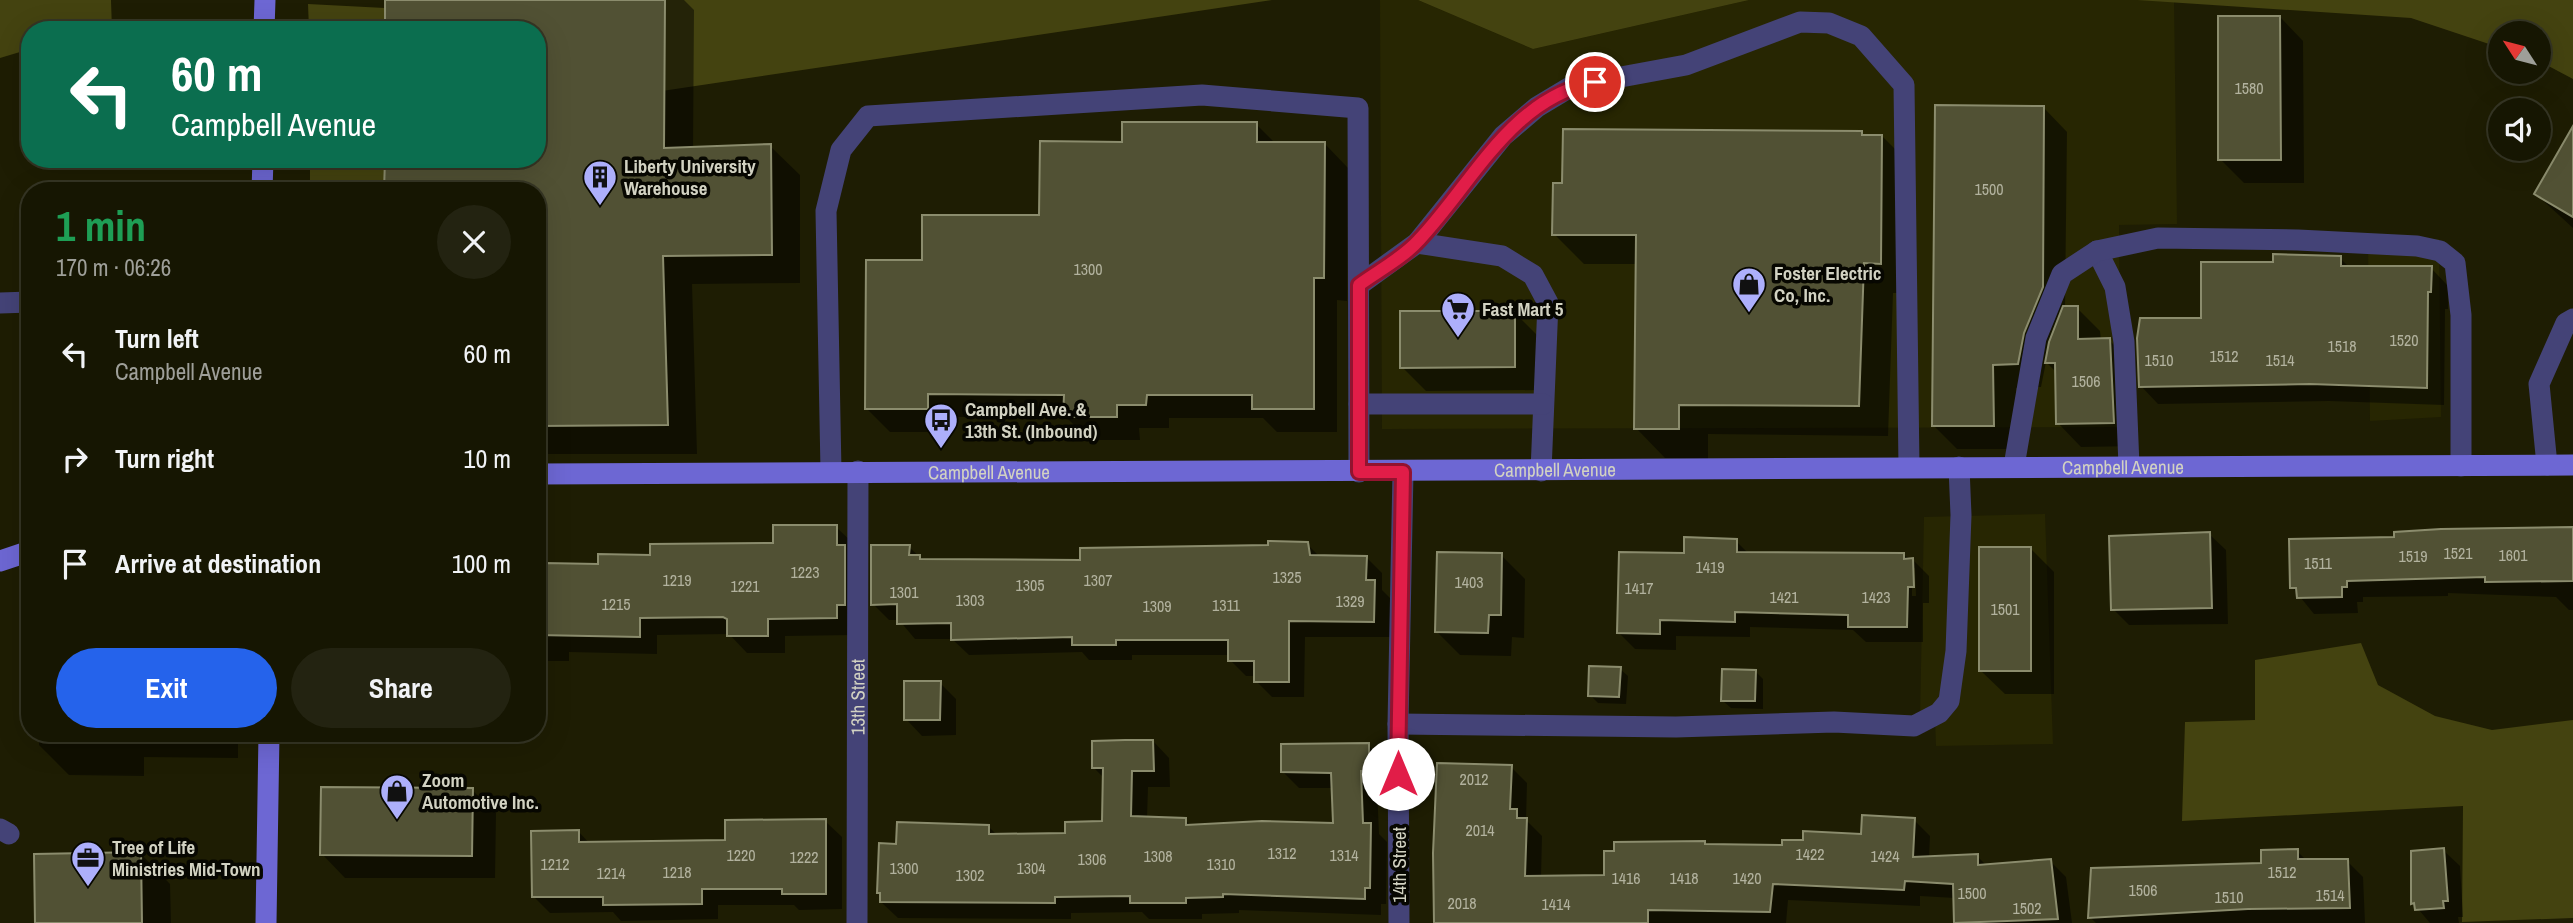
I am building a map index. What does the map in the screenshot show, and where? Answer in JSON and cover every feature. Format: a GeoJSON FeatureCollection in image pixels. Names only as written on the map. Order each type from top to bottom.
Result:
{"type":"FeatureCollection","features":[{"type":"Feature","properties":{"kind":"main road"},"geometry":{"type":"LineString","coordinates":[[264,21],[265,0]]}},
{"type":"Feature","properties":{"kind":"main road","name":"Campbell Avenue"},"geometry":{"type":"LineString","coordinates":[[546,474],[2573,465]]}},
{"type":"Feature","properties":{"kind":"main road"},"geometry":{"type":"LineString","coordinates":[[0,561],[21,554]]}},
{"type":"Feature","properties":{"kind":"main road"},"geometry":{"type":"LineString","coordinates":[[266,923],[269,742]]}},
{"type":"Feature","properties":{"kind":"street"},"geometry":{"type":"LineString","coordinates":[[1359,285],[1417,243],[1503,136],[1537,107],[1572,86],[1686,65],[1800,22],[1829,23],[1861,36],[1904,85],[1909,467]]}},
{"type":"Feature","properties":{"kind":"street"},"geometry":{"type":"LineString","coordinates":[[831,471],[826,211],[841,150],[868,116],[1202,95],[1358,108],[1359,472]]}},
{"type":"Feature","properties":{"kind":"street"},"geometry":{"type":"LineString","coordinates":[[2014,466],[2036,338],[2062,274],[2097,250],[2158,238],[2298,240],[2417,246],[2440,251],[2455,263],[2461,315],[2461,466]]}},
{"type":"Feature","properties":{"kind":"street"},"geometry":{"type":"LineString","coordinates":[[1417,243],[1502,256],[1533,275],[1548,303],[1541,471]]}},
{"type":"Feature","properties":{"kind":"street"},"geometry":{"type":"LineString","coordinates":[[2097,250],[2115,287],[2124,342],[2129,466]]}},
{"type":"Feature","properties":{"kind":"street"},"geometry":{"type":"LineString","coordinates":[[0,303],[21,302]]}},
{"type":"Feature","properties":{"kind":"street"},"geometry":{"type":"LineString","coordinates":[[2547,466],[2539,384],[2566,323],[2573,319]]}},
{"type":"Feature","properties":{"kind":"street"},"geometry":{"type":"LineString","coordinates":[[1359,404],[1543,404]]}},
{"type":"Feature","properties":{"kind":"street"},"geometry":{"type":"LineString","coordinates":[[1398,724],[1676,727],[1833,722],[1914,726],[1940,713],[1949,701],[1956,651],[1961,515],[1959,467]]}},
{"type":"Feature","properties":{"kind":"street","name":"13th Street"},"geometry":{"type":"LineString","coordinates":[[857,923],[858,471]]}},
{"type":"Feature","properties":{"kind":"street","name":"14th Street"},"geometry":{"type":"LineString","coordinates":[[1399,923],[1398,724],[1403,472]]}},
{"type":"Feature","properties":{"kind":"shaded area"},"geometry":{"type":"Polygon","coordinates":[[[0,0],[111,0],[112,21],[21,21],[21,52],[0,58],[0,0]]]}},
{"type":"Feature","properties":{"kind":"shaded area"},"geometry":{"type":"Polygon","coordinates":[[[665,0],[1272,0],[662,91],[665,0]]]}},
{"type":"Feature","properties":{"kind":"shaded area"},"geometry":{"type":"Polygon","coordinates":[[[1380,0],[1418,0],[1533,49],[1749,0],[2174,0],[2177,224],[2119,225],[2121,427],[1382,429],[1380,0]]]}},
{"type":"Feature","properties":{"kind":"shaded area"},"geometry":{"type":"Polygon","coordinates":[[[1418,0],[1749,0],[1533,49],[1418,0]]]}},
{"type":"Feature","properties":{"kind":"shaded area"},"geometry":{"type":"Polygon","coordinates":[[[2137,0],[2573,0],[2573,79],[2552,68],[2552,21],[2488,21],[2488,44],[2411,18],[2137,0]]]}},
{"type":"Feature","properties":{"kind":"shaded area"},"geometry":{"type":"Polygon","coordinates":[[[308,4],[385,8],[385,21],[309,21],[308,4]]]}},
{"type":"Feature","properties":{"kind":"shaded area"},"geometry":{"type":"Polygon","coordinates":[[[310,168],[385,168],[384,182],[310,182],[310,168]]]}},
{"type":"Feature","properties":{"kind":"shaded area"},"geometry":{"type":"Polygon","coordinates":[[[2439,239],[2441,417],[2370,421],[2368,242],[2439,239]]]}},
{"type":"Feature","properties":{"kind":"shaded area"},"geometry":{"type":"Polygon","coordinates":[[[2045,514],[2053,744],[1936,746],[1935,718],[1920,717],[1924,517],[2045,514]]]}},
{"type":"Feature","properties":{"kind":"shaded area"},"geometry":{"type":"Polygon","coordinates":[[[2361,643],[2378,685],[2435,716],[2492,730],[2573,720],[2573,918],[2462,922],[2463,806],[2182,821],[2185,722],[2255,720],[2255,660],[2361,643]]]}},
{"type":"Feature","properties":{"kind":"building","name":"Liberty University Warehouse"},"geometry":{"type":"Polygon","coordinates":[[[385,0],[665,0],[664,148],[771,144],[772,255],[663,256],[668,425],[546,426],[546,182],[384,182],[385,168],[546,168],[546,21],[385,21],[385,0]]]}},
{"type":"Feature","properties":{"kind":"building"},"geometry":{"type":"Polygon","coordinates":[[[2218,16],[2280,16],[2281,160],[2218,160],[2218,16]]]}},
{"type":"Feature","properties":{"kind":"building"},"geometry":{"type":"Polygon","coordinates":[[[1935,105],[2044,106],[2043,287],[2024,333],[2018,364],[1993,365],[1994,426],[1932,426],[1935,105]]]}},
{"type":"Feature","properties":{"kind":"building"},"geometry":{"type":"Polygon","coordinates":[[[1122,122],[1257,122],[1257,142],[1325,142],[1324,278],[1314,278],[1314,409],[1252,409],[1252,395],[1147,395],[1146,405],[1117,405],[1117,417],[1063,417],[1064,395],[928,394],[928,409],[865,409],[866,260],[922,260],[922,215],[1039,215],[1040,141],[1122,142],[1122,122]]]}},
{"type":"Feature","properties":{"kind":"building"},"geometry":{"type":"Polygon","coordinates":[[[2573,126],[2573,217],[2534,194],[2573,126]]]}},
{"type":"Feature","properties":{"kind":"building","name":"Foster Electric Co, Inc."},"geometry":{"type":"Polygon","coordinates":[[[1563,129],[1862,131],[1862,135],[1882,135],[1881,264],[1864,263],[1859,406],[1679,405],[1679,429],[1634,429],[1636,235],[1552,235],[1553,183],[1562,183],[1563,129]]]}},
{"type":"Feature","properties":{"kind":"building"},"geometry":{"type":"Polygon","coordinates":[[[2273,254],[2341,256],[2341,266],[2432,266],[2431,292],[2428,292],[2427,388],[2310,384],[2139,387],[2137,338],[2140,318],[2201,318],[2201,262],[2273,262],[2273,254]]]}},
{"type":"Feature","properties":{"kind":"building"},"geometry":{"type":"Polygon","coordinates":[[[2063,306],[2078,306],[2078,339],[2110,338],[2114,423],[2056,424],[2055,363],[2045,363],[2049,342],[2063,306]]]}},
{"type":"Feature","properties":{"kind":"building","name":"Fast Mart 5"},"geometry":{"type":"Polygon","coordinates":[[[1400,311],[1515,311],[1515,367],[1400,368],[1400,311]]]}},
{"type":"Feature","properties":{"kind":"building"},"geometry":{"type":"Polygon","coordinates":[[[773,525],[837,525],[837,545],[845,545],[845,605],[837,605],[837,618],[768,619],[768,636],[727,636],[727,619],[723,617],[640,618],[640,637],[546,635],[546,563],[598,564],[598,554],[650,555],[650,544],[773,543],[773,525]]]}},
{"type":"Feature","properties":{"kind":"building"},"geometry":{"type":"Polygon","coordinates":[[[2573,527],[2573,581],[2485,582],[2485,577],[2347,581],[2347,587],[2342,587],[2342,597],[2297,598],[2296,588],[2290,588],[2289,539],[2394,537],[2394,532],[2441,529],[2573,527]]]}},
{"type":"Feature","properties":{"kind":"building"},"geometry":{"type":"Polygon","coordinates":[[[2210,532],[2212,608],[2111,610],[2109,536],[2210,532]]]}},
{"type":"Feature","properties":{"kind":"building"},"geometry":{"type":"Polygon","coordinates":[[[1684,537],[1737,539],[1737,552],[1904,553],[1904,559],[1913,558],[1914,587],[1908,587],[1907,627],[1848,627],[1848,615],[1735,612],[1735,622],[1660,620],[1660,634],[1617,633],[1619,552],[1684,553],[1684,537]]]}},
{"type":"Feature","properties":{"kind":"building"},"geometry":{"type":"Polygon","coordinates":[[[1268,541],[1308,542],[1310,555],[1367,556],[1366,580],[1375,580],[1374,622],[1289,621],[1289,682],[1254,682],[1254,661],[1228,661],[1228,640],[1116,640],[1116,645],[1072,645],[1072,637],[951,640],[951,623],[897,624],[897,604],[871,605],[871,545],[910,545],[909,555],[920,555],[920,559],[1080,560],[1080,548],[1268,545],[1268,541]]]}},
{"type":"Feature","properties":{"kind":"building"},"geometry":{"type":"Polygon","coordinates":[[[1979,547],[2031,547],[2031,671],[1979,671],[1979,547]]]}},
{"type":"Feature","properties":{"kind":"building"},"geometry":{"type":"Polygon","coordinates":[[[1437,552],[1502,553],[1501,615],[1489,615],[1488,633],[1435,632],[1437,552]]]}},
{"type":"Feature","properties":{"kind":"building"},"geometry":{"type":"Polygon","coordinates":[[[1589,666],[1621,667],[1619,697],[1588,696],[1589,666]]]}},
{"type":"Feature","properties":{"kind":"building"},"geometry":{"type":"Polygon","coordinates":[[[1722,669],[1756,670],[1755,701],[1721,701],[1722,669]]]}},
{"type":"Feature","properties":{"kind":"building"},"geometry":{"type":"Polygon","coordinates":[[[904,681],[941,681],[940,720],[904,720],[904,681]]]}},
{"type":"Feature","properties":{"kind":"building"},"geometry":{"type":"Polygon","coordinates":[[[1153,740],[1154,771],[1132,771],[1131,816],[1186,818],[1186,825],[1262,821],[1333,823],[1331,773],[1281,772],[1281,744],[1369,743],[1369,771],[1361,771],[1363,823],[1371,823],[1370,888],[1365,888],[1365,899],[1223,894],[1223,897],[1186,898],[1186,903],[1130,903],[1130,896],[1055,897],[1055,903],[880,902],[880,893],[877,893],[879,843],[896,844],[897,822],[989,825],[989,834],[1065,833],[1065,822],[1102,821],[1103,768],[1092,768],[1092,741],[1153,740]]]}},
{"type":"Feature","properties":{"kind":"building"},"geometry":{"type":"Polygon","coordinates":[[[1437,763],[1512,765],[1510,809],[1517,809],[1517,818],[1527,818],[1525,876],[1604,875],[1604,851],[1614,851],[1614,842],[1705,841],[1705,844],[1782,845],[1782,840],[1803,840],[1803,831],[1861,834],[1862,815],[1915,818],[1913,857],[1978,854],[1978,865],[2051,859],[2058,919],[1954,923],[1953,884],[1905,881],[1904,890],[1773,884],[1770,912],[1648,910],[1648,923],[1434,923],[1433,853],[1437,763]]]}},
{"type":"Feature","properties":{"kind":"building","name":"Zoom Automotive Inc."},"geometry":{"type":"Polygon","coordinates":[[[321,787],[473,788],[472,856],[320,855],[321,787]]]}},
{"type":"Feature","properties":{"kind":"building"},"geometry":{"type":"Polygon","coordinates":[[[826,819],[826,894],[782,894],[782,889],[702,889],[702,904],[603,905],[603,897],[532,897],[531,831],[579,830],[579,842],[725,840],[725,820],[826,819]]]}},
{"type":"Feature","properties":{"kind":"building"},"geometry":{"type":"Polygon","coordinates":[[[2444,848],[2448,901],[2443,901],[2444,908],[2415,910],[2414,903],[2411,904],[2411,851],[2444,848]]]}},
{"type":"Feature","properties":{"kind":"building"},"geometry":{"type":"Polygon","coordinates":[[[2298,849],[2298,859],[2348,859],[2350,908],[2248,909],[2088,918],[2091,868],[2261,863],[2261,850],[2298,849]]]}},
{"type":"Feature","properties":{"kind":"building","name":"Tree of Life Ministries Mid-Town"},"geometry":{"type":"Polygon","coordinates":[[[141,852],[142,923],[35,923],[34,854],[141,852]]]}},
{"type":"Feature","properties":{"kind":"place","name":"Liberty University Warehouse"},"geometry":{"type":"Point","coordinates":[600,207]}},
{"type":"Feature","properties":{"kind":"place","name":"Foster Electric Co, Inc."},"geometry":{"type":"Point","coordinates":[1749,314]}},
{"type":"Feature","properties":{"kind":"place","name":"Fast Mart 5"},"geometry":{"type":"Point","coordinates":[1458,339]}},
{"type":"Feature","properties":{"kind":"place","name":"Campbell Ave. & 13th St. (Inbound)"},"geometry":{"type":"Point","coordinates":[941,450]}},
{"type":"Feature","properties":{"kind":"place","name":"Zoom Automotive Inc."},"geometry":{"type":"Point","coordinates":[397,821]}},
{"type":"Feature","properties":{"kind":"place","name":"Tree of Life Ministries Mid-Town"},"geometry":{"type":"Point","coordinates":[88,888]}},
{"type":"Feature","properties":{"kind":"route"},"geometry":{"type":"LineString","coordinates":[[1398,774],[1400,520],[1403,472],[1359,472],[1359,285],[1417,243],[1503,136],[1537,107],[1572,86],[1595,82]]}}]}
